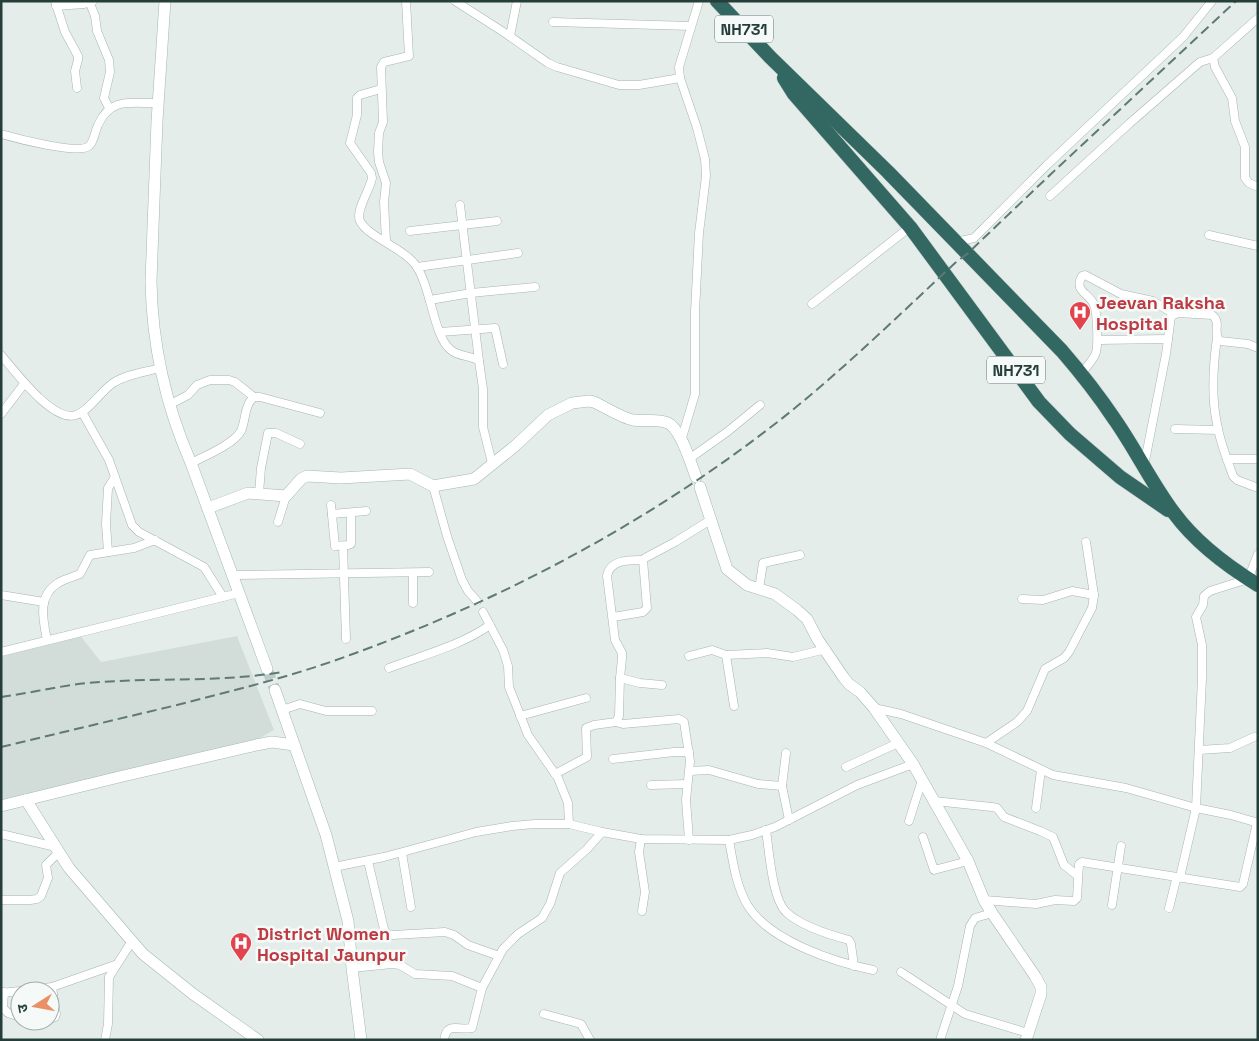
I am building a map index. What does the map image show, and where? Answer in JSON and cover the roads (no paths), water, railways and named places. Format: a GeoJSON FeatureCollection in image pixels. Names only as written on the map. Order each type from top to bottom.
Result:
{"type":"FeatureCollection","features":[{"type":"Feature","properties":{"kind":"highway","name":"NH731"},"geometry":{"type":"LineString","coordinates":[[717,1],[770,57],[888,172],[1019,306],[1081,374],[1115,419],[1174,514]]}},
{"type":"Feature","properties":{"kind":"highway","name":"NH731"},"geometry":{"type":"LineString","coordinates":[[770,57],[794,94],[910,228],[1040,402],[1070,434],[1120,477],[1174,514],[1222,561],[1253,582]]}},
{"type":"Feature","properties":{"kind":"street"},"geometry":{"type":"LineString","coordinates":[[165,1],[157,121],[151,281],[151,307],[160,368],[169,405],[180,438],[208,508],[267,669]]}},
{"type":"Feature","properties":{"kind":"street"},"geometry":{"type":"LineString","coordinates":[[386,242],[384,197],[386,186],[378,158],[379,133],[384,120],[381,90],[382,64],[387,61],[407,58],[409,55],[406,1]]}},
{"type":"Feature","properties":{"kind":"street"},"geometry":{"type":"LineString","coordinates":[[455,1],[548,63],[619,85],[640,85],[680,78]]}},
{"type":"Feature","properties":{"kind":"street"},"geometry":{"type":"LineString","coordinates":[[510,36],[517,1]]}},
{"type":"Feature","properties":{"kind":"street"},"geometry":{"type":"LineString","coordinates":[[681,440],[695,394],[695,312],[699,243],[706,176],[705,159],[697,128],[680,78],[680,61],[699,1]]}},
{"type":"Feature","properties":{"kind":"street"},"geometry":{"type":"LineString","coordinates":[[956,242],[977,236],[1041,171],[1182,37],[1212,1]]}},
{"type":"Feature","properties":{"kind":"street"},"geometry":{"type":"LineString","coordinates":[[77,88],[74,71],[78,56],[68,38],[55,3],[90,2],[98,32],[109,60],[110,72],[104,98],[109,108]]}},
{"type":"Feature","properties":{"kind":"street"},"geometry":{"type":"LineString","coordinates":[[1050,196],[1130,122],[1200,62],[1213,58],[1258,18]]}},
{"type":"Feature","properties":{"kind":"street"},"geometry":{"type":"LineString","coordinates":[[553,22],[691,26]]}},
{"type":"Feature","properties":{"kind":"street"},"geometry":{"type":"LineString","coordinates":[[1213,58],[1215,67],[1232,98],[1235,122],[1244,147],[1245,178],[1249,183],[1258,187]]}},
{"type":"Feature","properties":{"kind":"street"},"geometry":{"type":"LineString","coordinates":[[381,90],[357,96],[357,114],[350,140],[371,173],[385,179]]}},
{"type":"Feature","properties":{"kind":"street"},"geometry":{"type":"LineString","coordinates":[[1,134],[34,143],[86,148],[91,144],[98,124],[109,108],[122,103],[158,106]]}},
{"type":"Feature","properties":{"kind":"street"},"geometry":{"type":"LineString","coordinates":[[371,173],[371,184],[358,217],[360,221],[366,228],[405,254],[417,267],[440,332],[450,350],[479,361]]}},
{"type":"Feature","properties":{"kind":"street"},"geometry":{"type":"LineString","coordinates":[[460,205],[482,379],[483,428],[492,463]]}},
{"type":"Feature","properties":{"kind":"street"},"geometry":{"type":"LineString","coordinates":[[410,231],[497,222]]}},
{"type":"Feature","properties":{"kind":"street"},"geometry":{"type":"LineString","coordinates":[[812,304],[910,228]]}},
{"type":"Feature","properties":{"kind":"street"},"geometry":{"type":"LineString","coordinates":[[1209,235],[1258,246]]}},
{"type":"Feature","properties":{"kind":"street"},"geometry":{"type":"LineString","coordinates":[[417,267],[518,253]]}},
{"type":"Feature","properties":{"kind":"street"},"geometry":{"type":"LineString","coordinates":[[1081,374],[1095,355],[1098,340],[1094,304],[1081,289],[1082,276],[1085,275],[1121,294],[1153,301],[1174,314],[1212,316],[1216,318],[1217,338],[1213,396],[1218,430],[1233,476],[1237,480],[1258,488]]}},
{"type":"Feature","properties":{"kind":"street"},"geometry":{"type":"LineString","coordinates":[[430,300],[471,293],[535,287]]}},
{"type":"Feature","properties":{"kind":"street"},"geometry":{"type":"LineString","coordinates":[[1144,466],[1171,316],[1174,314]]}},
{"type":"Feature","properties":{"kind":"street"},"geometry":{"type":"LineString","coordinates":[[440,332],[495,328],[504,364]]}},
{"type":"Feature","properties":{"kind":"street"},"geometry":{"type":"LineString","coordinates":[[1217,338],[1220,341],[1248,344],[1258,348]]}},
{"type":"Feature","properties":{"kind":"street"},"geometry":{"type":"LineString","coordinates":[[1098,340],[1168,339]]}},
{"type":"Feature","properties":{"kind":"street"},"geometry":{"type":"LineString","coordinates":[[1,354],[24,384],[52,409],[71,416],[82,412],[113,383],[132,375],[160,368]]}},
{"type":"Feature","properties":{"kind":"street"},"geometry":{"type":"LineString","coordinates":[[169,405],[188,395],[197,385],[210,380],[229,380],[235,382],[254,397],[320,413]]}},
{"type":"Feature","properties":{"kind":"street"},"geometry":{"type":"LineString","coordinates":[[1,414],[24,384]]}},
{"type":"Feature","properties":{"kind":"street"},"geometry":{"type":"LineString","coordinates":[[191,463],[236,438],[242,430],[249,403],[254,397]]}},
{"type":"Feature","properties":{"kind":"street"},"geometry":{"type":"LineString","coordinates":[[278,522],[286,496],[301,479],[307,476],[341,478],[410,474],[433,486],[474,479],[548,416],[578,401],[594,402],[632,420],[659,420],[674,427],[689,459],[712,519],[727,569],[738,579],[775,594],[807,619],[818,640],[826,649],[844,678],[874,708],[922,780],[968,861],[984,900],[1041,987],[1039,1002],[1027,1036],[974,1017],[952,1006],[902,972]]}},
{"type":"Feature","properties":{"kind":"street"},"geometry":{"type":"LineString","coordinates":[[689,459],[727,432],[760,405]]}},
{"type":"Feature","properties":{"kind":"street"},"geometry":{"type":"LineString","coordinates":[[82,412],[102,448],[115,477],[132,525],[139,532],[204,567],[224,597]]}},
{"type":"Feature","properties":{"kind":"street"},"geometry":{"type":"LineString","coordinates":[[1174,429],[1218,430]]}},
{"type":"Feature","properties":{"kind":"street"},"geometry":{"type":"LineString","coordinates":[[259,493],[268,433],[276,433],[300,444]]}},
{"type":"Feature","properties":{"kind":"street"},"geometry":{"type":"LineString","coordinates":[[1227,459],[1258,458]]}},
{"type":"Feature","properties":{"kind":"street"},"geometry":{"type":"LineString","coordinates":[[108,552],[106,524],[108,488],[115,477]]}},
{"type":"Feature","properties":{"kind":"street"},"geometry":{"type":"LineString","coordinates":[[433,486],[462,580],[468,591],[477,601]]}},
{"type":"Feature","properties":{"kind":"street"},"geometry":{"type":"LineString","coordinates":[[208,508],[248,493],[286,496]]}},
{"type":"Feature","properties":{"kind":"street"},"geometry":{"type":"LineString","coordinates":[[331,505],[334,544],[337,546],[350,545],[352,542],[352,512]]}},
{"type":"Feature","properties":{"kind":"street"},"geometry":{"type":"LineString","coordinates":[[332,514],[366,511]]}},
{"type":"Feature","properties":{"kind":"street"},"geometry":{"type":"LineString","coordinates":[[616,722],[619,716],[622,654],[615,640],[608,571],[622,560],[643,560],[648,555],[675,542],[712,519]]}},
{"type":"Feature","properties":{"kind":"street"},"geometry":{"type":"LineString","coordinates":[[47,640],[42,619],[44,602],[51,588],[80,574],[89,556],[134,548],[155,540]]}},
{"type":"Feature","properties":{"kind":"street"},"geometry":{"type":"LineString","coordinates":[[986,743],[1017,722],[1027,711],[1045,669],[1064,658],[1070,652],[1092,608],[1094,595],[1086,542]]}},
{"type":"Feature","properties":{"kind":"street"},"geometry":{"type":"LineString","coordinates":[[343,546],[346,639]]}},
{"type":"Feature","properties":{"kind":"street"},"geometry":{"type":"LineString","coordinates":[[1169,908],[1176,880],[1180,877],[1196,808],[1202,645],[1196,617],[1203,604],[1204,596],[1210,591],[1253,582],[1258,554]]}},
{"type":"Feature","properties":{"kind":"street"},"geometry":{"type":"LineString","coordinates":[[759,588],[763,563],[800,555]]}},
{"type":"Feature","properties":{"kind":"street"},"geometry":{"type":"LineString","coordinates":[[613,617],[642,612],[647,608],[643,560]]}},
{"type":"Feature","properties":{"kind":"street"},"geometry":{"type":"LineString","coordinates":[[232,575],[429,572]]}},
{"type":"Feature","properties":{"kind":"street"},"geometry":{"type":"LineString","coordinates":[[413,573],[413,603]]}},
{"type":"Feature","properties":{"kind":"street"},"geometry":{"type":"LineString","coordinates":[[1022,599],[1043,600],[1072,591],[1094,595]]}},
{"type":"Feature","properties":{"kind":"street"},"geometry":{"type":"LineString","coordinates":[[1,652],[239,593]]}},
{"type":"Feature","properties":{"kind":"street"},"geometry":{"type":"LineString","coordinates":[[1,595],[44,602]]}},
{"type":"Feature","properties":{"kind":"street"},"geometry":{"type":"LineString","coordinates":[[483,612],[503,650],[508,666],[509,687],[531,742],[555,774],[568,802],[569,824]]}},
{"type":"Feature","properties":{"kind":"street"},"geometry":{"type":"LineString","coordinates":[[389,668],[461,642],[477,634],[490,624]]}},
{"type":"Feature","properties":{"kind":"street"},"geometry":{"type":"LineString","coordinates":[[688,656],[712,650],[726,655],[767,653],[793,657],[826,649]]}},
{"type":"Feature","properties":{"kind":"street"},"geometry":{"type":"LineString","coordinates":[[726,655],[734,706]]}},
{"type":"Feature","properties":{"kind":"street"},"geometry":{"type":"LineString","coordinates":[[620,678],[640,683],[662,684]]}},
{"type":"Feature","properties":{"kind":"street"},"geometry":{"type":"LineString","coordinates":[[275,690],[326,835],[348,920],[361,1040]]}},
{"type":"Feature","properties":{"kind":"street"},"geometry":{"type":"LineString","coordinates":[[520,716],[586,698]]}},
{"type":"Feature","properties":{"kind":"street"},"geometry":{"type":"LineString","coordinates":[[282,710],[300,704],[326,711],[372,711]]}},
{"type":"Feature","properties":{"kind":"street"},"geometry":{"type":"LineString","coordinates":[[874,708],[901,714],[986,743],[1053,775],[1126,788],[1258,823],[1243,884],[1240,887],[1236,888],[1180,877],[1082,862],[1078,864],[1077,898],[1074,901],[1054,900],[1036,904],[984,900]]}},
{"type":"Feature","properties":{"kind":"street"},"geometry":{"type":"LineString","coordinates":[[555,774],[588,757],[586,728],[616,722],[623,724],[682,720],[685,726],[689,752],[690,771],[686,800],[689,840]]}},
{"type":"Feature","properties":{"kind":"street"},"geometry":{"type":"LineString","coordinates":[[1198,750],[1230,748],[1254,737]]}},
{"type":"Feature","properties":{"kind":"street"},"geometry":{"type":"LineString","coordinates":[[1,806],[256,745],[272,742],[294,745]]}},
{"type":"Feature","properties":{"kind":"street"},"geometry":{"type":"LineString","coordinates":[[846,767],[898,743]]}},
{"type":"Feature","properties":{"kind":"street"},"geometry":{"type":"LineString","coordinates":[[613,759],[689,752]]}},
{"type":"Feature","properties":{"kind":"street"},"geometry":{"type":"LineString","coordinates":[[786,753],[782,786],[789,820]]}},
{"type":"Feature","properties":{"kind":"street"},"geometry":{"type":"LineString","coordinates":[[334,868],[487,830],[535,824],[569,824],[641,839],[729,840],[766,830],[857,785],[912,764]]}},
{"type":"Feature","properties":{"kind":"street"},"geometry":{"type":"LineString","coordinates":[[690,771],[709,770],[758,784],[782,786]]}},
{"type":"Feature","properties":{"kind":"street"},"geometry":{"type":"LineString","coordinates":[[1036,808],[1041,770]]}},
{"type":"Feature","properties":{"kind":"street"},"geometry":{"type":"LineString","coordinates":[[909,821],[922,780]]}},
{"type":"Feature","properties":{"kind":"street"},"geometry":{"type":"LineString","coordinates":[[652,785],[687,784]]}},
{"type":"Feature","properties":{"kind":"street"},"geometry":{"type":"LineString","coordinates":[[26,800],[69,868],[144,954],[193,994],[258,1040]]}},
{"type":"Feature","properties":{"kind":"street"},"geometry":{"type":"LineString","coordinates":[[934,801],[992,806],[1004,817],[1040,830],[1053,837],[1064,865],[1078,876]]}},
{"type":"Feature","properties":{"kind":"street"},"geometry":{"type":"LineString","coordinates":[[766,830],[774,883],[782,906],[786,912],[810,927],[832,936],[849,940],[854,966]]}},
{"type":"Feature","properties":{"kind":"street"},"geometry":{"type":"LineString","coordinates":[[444,1040],[445,1032],[449,1028],[472,1028],[482,988],[499,956],[512,939],[542,918],[550,904],[560,873],[587,849],[602,832]]}},
{"type":"Feature","properties":{"kind":"street"},"geometry":{"type":"LineString","coordinates":[[1,834],[57,850]]}},
{"type":"Feature","properties":{"kind":"street"},"geometry":{"type":"LineString","coordinates":[[923,837],[934,870],[968,861]]}},
{"type":"Feature","properties":{"kind":"street"},"geometry":{"type":"LineString","coordinates":[[641,839],[639,852],[646,892],[642,910]]}},
{"type":"Feature","properties":{"kind":"street"},"geometry":{"type":"LineString","coordinates":[[729,840],[736,875],[744,897],[754,915],[783,938],[804,948],[854,966],[873,970]]}},
{"type":"Feature","properties":{"kind":"street"},"geometry":{"type":"LineString","coordinates":[[1112,905],[1121,846]]}},
{"type":"Feature","properties":{"kind":"street"},"geometry":{"type":"LineString","coordinates":[[1,900],[30,900],[41,896],[48,878],[46,865],[57,850]]}},
{"type":"Feature","properties":{"kind":"street"},"geometry":{"type":"LineString","coordinates":[[402,852],[411,907]]}},
{"type":"Feature","properties":{"kind":"street"},"geometry":{"type":"LineString","coordinates":[[368,861],[384,929],[387,934],[393,936],[445,932],[454,935],[468,945],[499,956]]}},
{"type":"Feature","properties":{"kind":"street"},"geometry":{"type":"LineString","coordinates":[[940,1040],[952,1006],[970,926],[976,918],[992,913]]}},
{"type":"Feature","properties":{"kind":"street"},"geometry":{"type":"LineString","coordinates":[[105,1040],[108,1024],[108,982],[115,965],[132,941]]}},
{"type":"Feature","properties":{"kind":"street"},"geometry":{"type":"LineString","coordinates":[[60,984],[115,965]]}},
{"type":"Feature","properties":{"kind":"street"},"geometry":{"type":"LineString","coordinates":[[352,968],[400,965],[415,974],[452,976],[482,988]]}},
{"type":"Feature","properties":{"kind":"street"},"geometry":{"type":"LineString","coordinates":[[3,992],[3,1008],[10,1014]]}},
{"type":"Feature","properties":{"kind":"street"},"geometry":{"type":"LineString","coordinates":[[544,1014],[584,1027],[590,1040]]}},
{"type":"Feature","properties":{"kind":"tunnel"},"geometry":{"type":"LineString","coordinates":[[267,669],[275,690]]}},
{"type":"Feature","properties":{"kind":"railway"},"geometry":{"type":"LineString","coordinates":[[1,747],[221,694],[329,663],[408,633],[520,583],[628,524],[731,457],[780,420],[825,382],[967,254],[1236,1]]}},
{"type":"Feature","properties":{"kind":"railway"},"geometry":{"type":"LineString","coordinates":[[1,697],[88,683],[234,678],[282,672]]}},
{"type":"Feature","properties":{"kind":"place","name":"Jeevan Raksha Hospital"},"geometry":{"type":"Point","coordinates":[1080,331]}},
{"type":"Feature","properties":{"kind":"place","name":"District Women Hospital Jaunpur"},"geometry":{"type":"Point","coordinates":[241,962]}}]}
